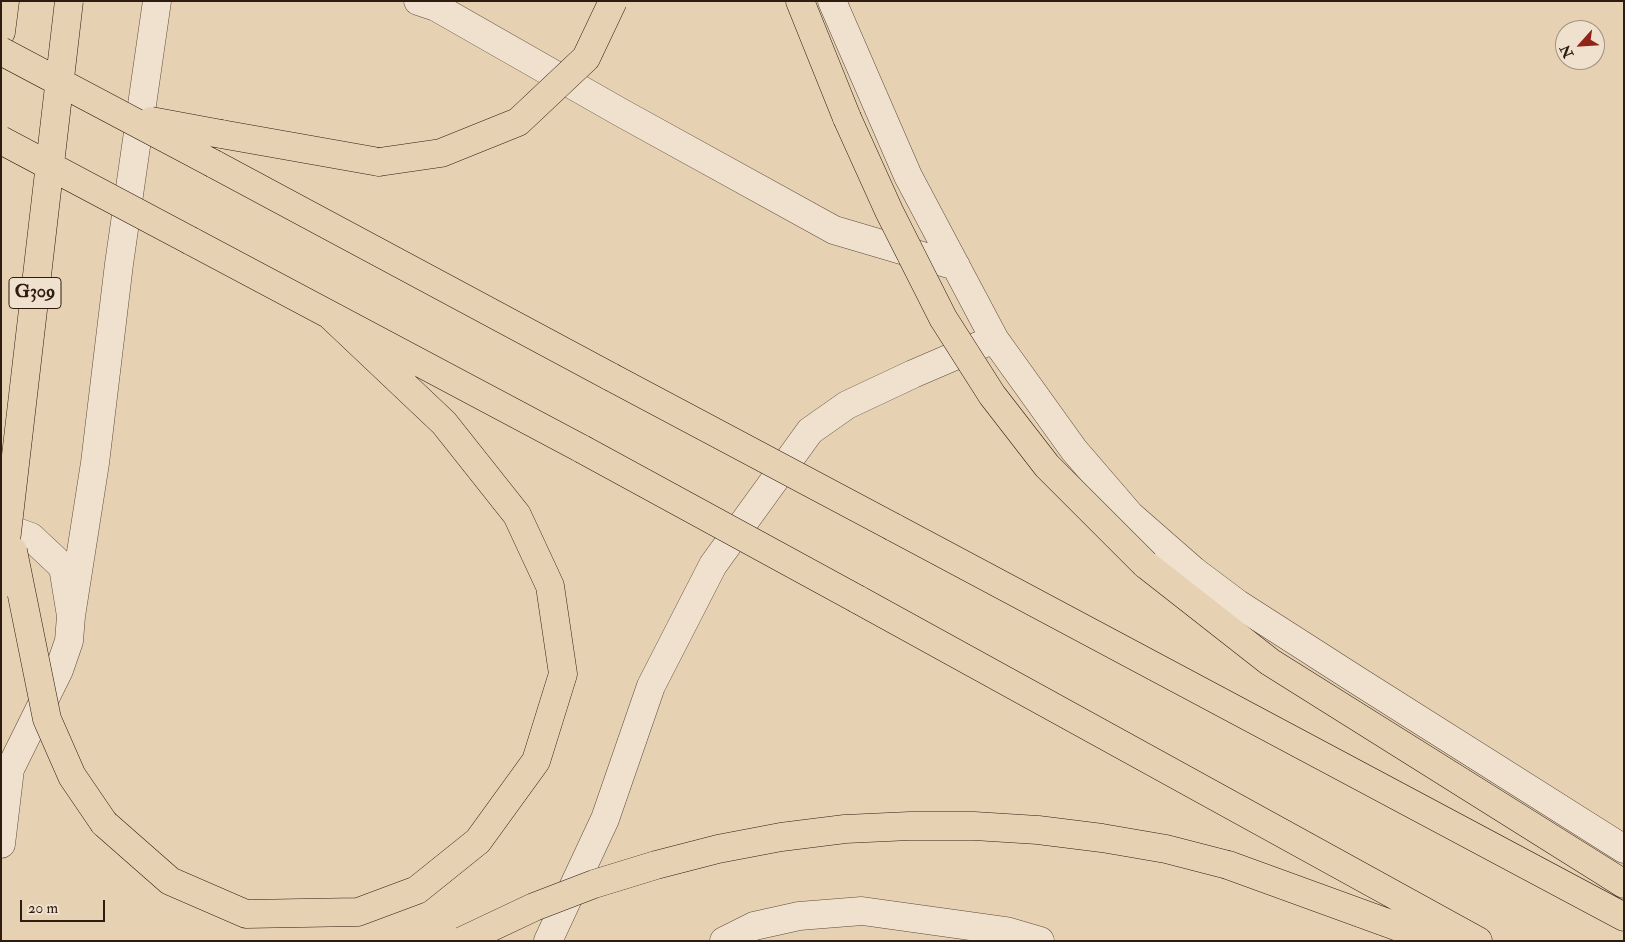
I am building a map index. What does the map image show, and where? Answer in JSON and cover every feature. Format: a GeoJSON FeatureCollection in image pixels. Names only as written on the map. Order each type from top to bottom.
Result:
{"type":"FeatureCollection","features":[{"type":"Feature","properties":{"kind":"highway"},"geometry":{"type":"LineString","coordinates":[[1,32],[5,1]]}},
{"type":"Feature","properties":{"kind":"highway","name":"G309"},"geometry":{"type":"LineString","coordinates":[[1,584],[5,526],[69,1]]}},
{"type":"Feature","properties":{"kind":"highway"},"geometry":{"type":"LineString","coordinates":[[124,116],[379,162],[441,153],[518,122],[586,58],[613,1]]}},
{"type":"Feature","properties":{"kind":"highway"},"geometry":{"type":"LineString","coordinates":[[800,1],[847,118],[888,211],[943,318],[992,395],[1047,466],[1145,564],[1270,662],[1624,884]]}},
{"type":"Feature","properties":{"kind":"highway"},"geometry":{"type":"LineString","coordinates":[[1,51],[1624,917]]}},
{"type":"Feature","properties":{"kind":"highway"},"geometry":{"type":"LineString","coordinates":[[1,140],[582,449],[1478,941]]}},
{"type":"Feature","properties":{"kind":"highway"},"geometry":{"type":"LineString","coordinates":[[5,526],[47,719],[72,776],[104,823],[170,881],[246,914],[358,912],[416,890],[478,841],[536,762],[562,674],[550,586],[517,515],[444,423],[332,317]]}},
{"type":"Feature","properties":{"kind":"highway"},"geometry":{"type":"LineString","coordinates":[[462,941],[534,907],[594,884],[656,864],[718,849],[781,837],[845,829],[910,826],[974,826],[1038,830],[1148,846],[1228,865],[1437,941]]}},
{"type":"Feature","properties":{"kind":"street"},"geometry":{"type":"LineString","coordinates":[[1,844],[10,769],[59,670],[68,641],[95,463],[119,264],[157,1]]}},
{"type":"Feature","properties":{"kind":"street"},"geometry":{"type":"LineString","coordinates":[[418,1],[436,7],[834,230],[956,266]]}},
{"type":"Feature","properties":{"kind":"street"},"geometry":{"type":"LineString","coordinates":[[832,1],[908,176],[995,340],[1074,450],[1130,515],[1194,571],[1238,604],[1624,849]]}},
{"type":"Feature","properties":{"kind":"street"},"geometry":{"type":"LineString","coordinates":[[548,941],[605,819],[651,686],[713,565],[810,431],[847,405],[913,374],[995,340]]}},
{"type":"Feature","properties":{"kind":"street"},"geometry":{"type":"LineString","coordinates":[[5,526],[31,537],[63,567],[71,616]]}},
{"type":"Feature","properties":{"kind":"street"},"geometry":{"type":"LineString","coordinates":[[724,941],[754,926],[799,916],[862,910],[1006,931],[1040,941]]}}]}
